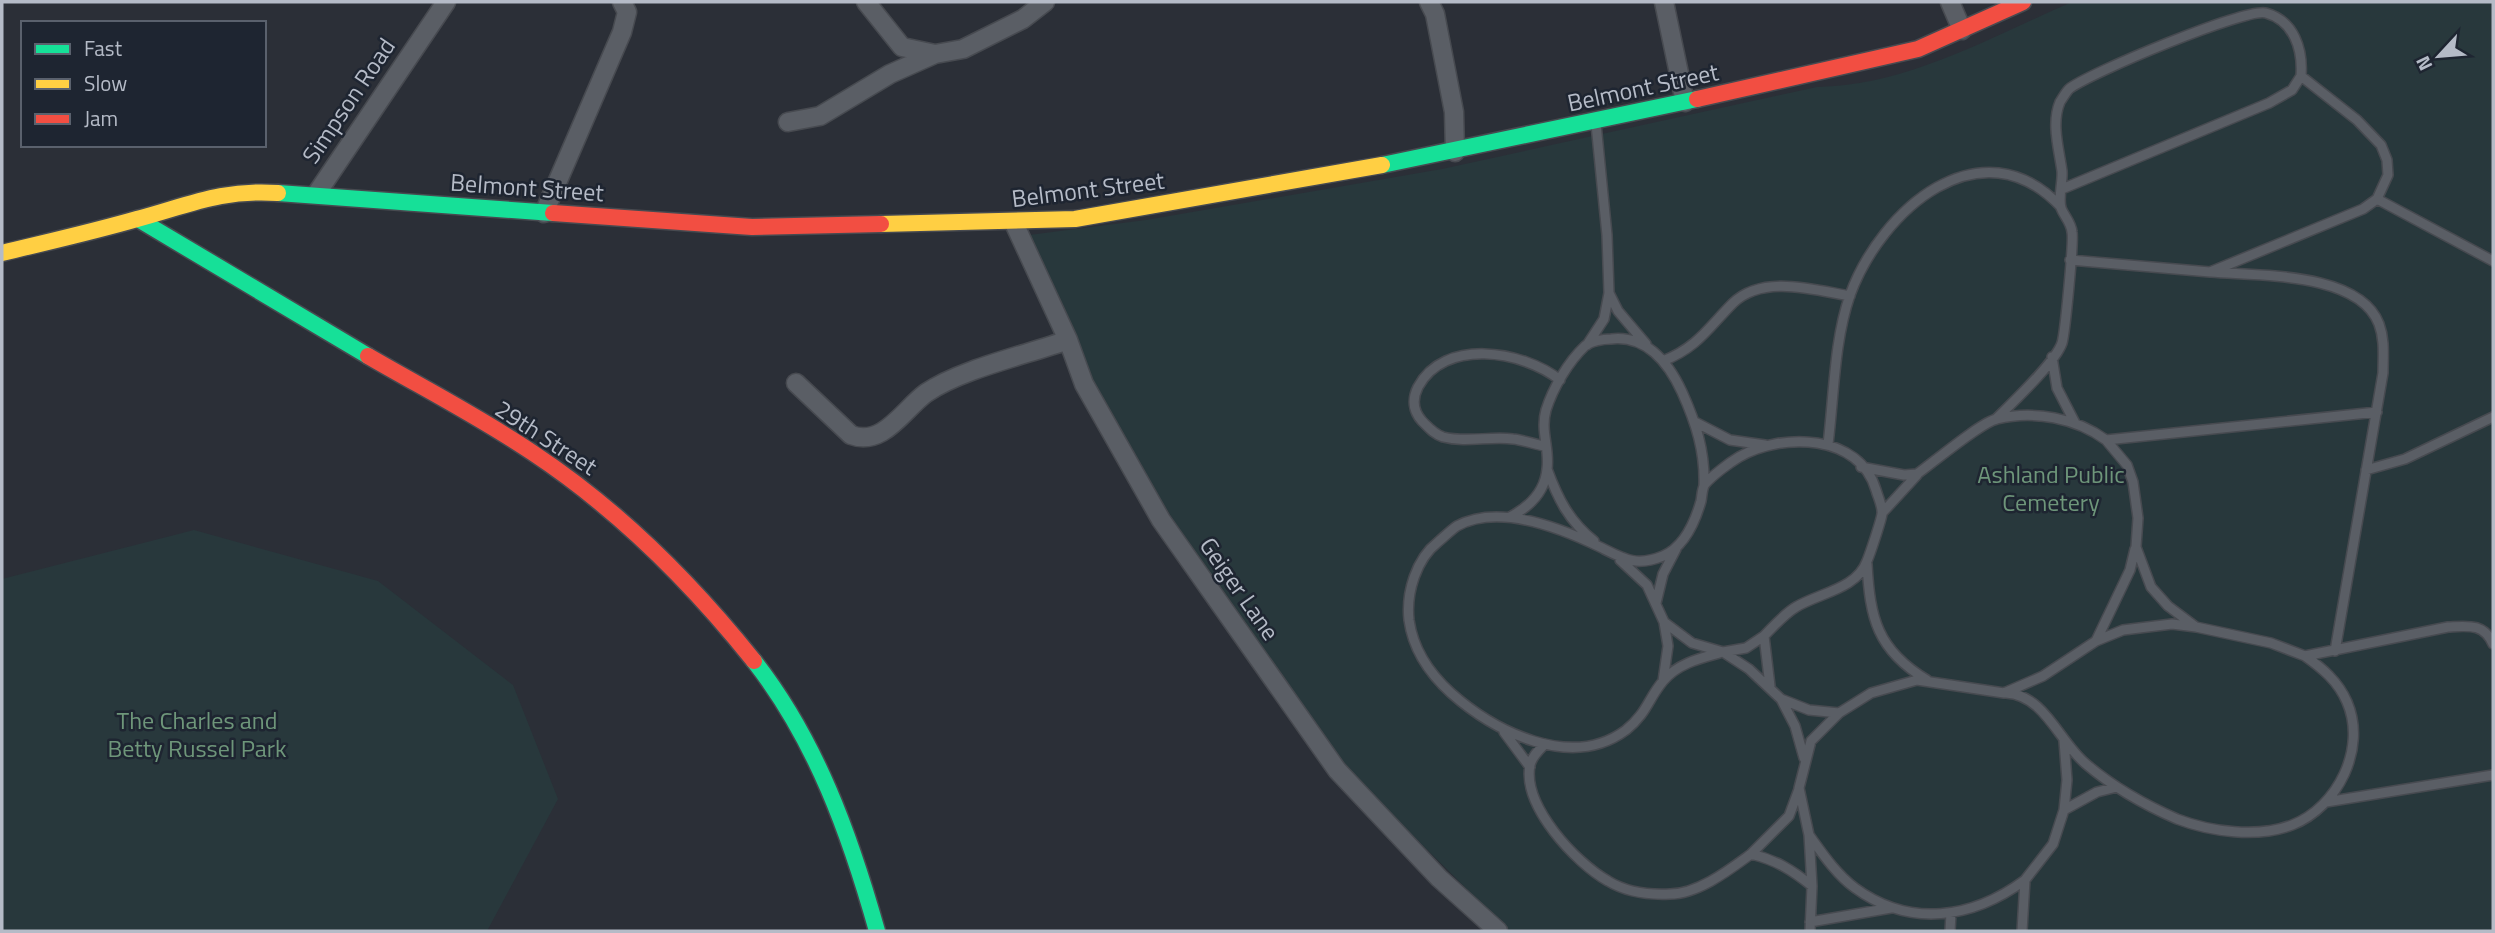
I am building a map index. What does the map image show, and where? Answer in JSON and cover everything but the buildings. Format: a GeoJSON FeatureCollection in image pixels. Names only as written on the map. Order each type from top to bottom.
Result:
{"type":"FeatureCollection","features":[{"type":"Feature","properties":{"kind":"street","name":"Simpson Road"},"geometry":{"type":"LineString","coordinates":[[317,193],[446,2]]}},
{"type":"Feature","properties":{"kind":"street"},"geometry":{"type":"LineString","coordinates":[[544,213],[622,32],[627,12],[622,2]]}},
{"type":"Feature","properties":{"kind":"street"},"geometry":{"type":"LineString","coordinates":[[866,2],[902,47],[935,54]]}},
{"type":"Feature","properties":{"kind":"street"},"geometry":{"type":"LineString","coordinates":[[788,122],[820,116],[890,74],[935,54],[963,49],[998,33],[1045,2]]}},
{"type":"Feature","properties":{"kind":"street"},"geometry":{"type":"LineString","coordinates":[[1429,2],[1435,14],[1454,112],[1455,152]]}},
{"type":"Feature","properties":{"kind":"street"},"geometry":{"type":"LineString","coordinates":[[1664,2],[1685,102]]}},
{"type":"Feature","properties":{"kind":"street"},"geometry":{"type":"LineString","coordinates":[[1951,2],[1962,30]]}},
{"type":"Feature","properties":{"kind":"street","name":"Belmont Street"},"geometry":{"type":"LineString","coordinates":[[138,219],[213,195],[233,192],[317,193],[544,213],[752,227],[1014,223],[1110,214],[1455,152],[1887,58],[1962,30],[2023,2]]}},
{"type":"Feature","properties":{"kind":"street"},"geometry":{"type":"LineString","coordinates":[[2,253],[138,219]]}},
{"type":"Feature","properties":{"kind":"street","name":"29th Street"},"geometry":{"type":"LineString","coordinates":[[138,219],[549,463],[662,553],[725,620],[758,665],[798,729],[847,832],[877,931]]}},
{"type":"Feature","properties":{"kind":"street","name":"Geiger Lane"},"geometry":{"type":"LineString","coordinates":[[1014,223],[1068,340],[1084,384],[1161,520],[1337,770],[1439,878],[1498,931]]}},
{"type":"Feature","properties":{"kind":"street"},"geometry":{"type":"LineString","coordinates":[[796,383],[851,435],[861,439],[872,437],[926,394],[954,377],[1068,340]]}},
{"type":"Feature","properties":{"kind":"lane"},"geometry":{"type":"LineString","coordinates":[[2061,207],[2056,116],[2068,90],[2094,75],[2238,16],[2264,12],[2286,22],[2302,56],[2301,76],[2292,90],[2269,103],[2062,189]]}},
{"type":"Feature","properties":{"kind":"lane"},"geometry":{"type":"LineString","coordinates":[[2210,272],[2363,209],[2377,198],[2388,175],[2387,160],[2381,145],[2357,120],[2301,76]]}},
{"type":"Feature","properties":{"kind":"lane"},"geometry":{"type":"LineString","coordinates":[[1596,122],[1609,293],[1604,319],[1560,380],[1546,410],[1543,427],[1547,469],[1568,516],[1600,547]]}},
{"type":"Feature","properties":{"kind":"lane"},"geometry":{"type":"LineString","coordinates":[[1828,444],[1840,340],[1850,296],[1866,260],[1891,225],[1923,197],[1961,175],[1989,170],[2017,176],[2043,188],[2061,207],[2073,234],[2062,343],[1996,419],[1917,474],[1883,512],[1867,564],[1869,604],[1878,631],[1892,655],[1931,683]]}},
{"type":"Feature","properties":{"kind":"lane"},"geometry":{"type":"LineString","coordinates":[[2377,198],[2493,261]]}},
{"type":"Feature","properties":{"kind":"lane"},"geometry":{"type":"LineString","coordinates":[[2070,260],[2327,285],[2358,297],[2378,322],[2384,338],[2384,373],[2335,651]]}},
{"type":"Feature","properties":{"kind":"lane"},"geometry":{"type":"LineString","coordinates":[[1662,361],[1700,341],[1735,300],[1746,293],[1788,286],[1850,296]]}},
{"type":"Feature","properties":{"kind":"lane"},"geometry":{"type":"LineString","coordinates":[[1609,293],[1618,310],[1678,384],[1695,422],[1704,458],[1704,485],[1691,527],[1677,546],[1663,574],[1657,603]]}},
{"type":"Feature","properties":{"kind":"lane"},"geometry":{"type":"LineString","coordinates":[[1587,345],[1623,338],[1646,344]]}},
{"type":"Feature","properties":{"kind":"lane"},"geometry":{"type":"LineString","coordinates":[[1544,446],[1511,439],[1469,440],[1443,437],[1432,432],[1417,416],[1415,394],[1426,373],[1449,358],[1463,354],[1492,355],[1519,361],[1560,380]]}},
{"type":"Feature","properties":{"kind":"lane"},"geometry":{"type":"LineString","coordinates":[[2052,357],[2057,388],[2075,423]]}},
{"type":"Feature","properties":{"kind":"lane"},"geometry":{"type":"LineString","coordinates":[[2106,440],[2376,412]]}},
{"type":"Feature","properties":{"kind":"lane"},"geometry":{"type":"LineString","coordinates":[[1996,419],[2047,416],[2090,428],[2106,440],[2127,465],[2133,482],[2138,518],[2136,547],[2130,570],[2096,640]]}},
{"type":"Feature","properties":{"kind":"lane"},"geometry":{"type":"LineString","coordinates":[[2366,470],[2405,459],[2493,417]]}},
{"type":"Feature","properties":{"kind":"lane"},"geometry":{"type":"LineString","coordinates":[[1695,422],[1730,440],[1772,445]]}},
{"type":"Feature","properties":{"kind":"lane"},"geometry":{"type":"LineString","coordinates":[[1704,485],[1740,456],[1772,445],[1804,441],[1828,444],[1844,450],[1875,484],[1883,512]]}},
{"type":"Feature","properties":{"kind":"lane"},"geometry":{"type":"LineString","coordinates":[[1861,467],[1904,475],[1917,474]]}},
{"type":"Feature","properties":{"kind":"lane"},"geometry":{"type":"LineString","coordinates":[[1510,517],[1535,501],[1547,469]]}},
{"type":"Feature","properties":{"kind":"lane"},"geometry":{"type":"LineString","coordinates":[[1510,517],[1558,530],[1600,547],[1620,559],[1647,585],[1657,603],[1668,646],[1663,681],[1648,709],[1623,732],[1593,744],[1545,744],[1502,730],[1465,705],[1436,680],[1416,648],[1408,613],[1414,577],[1432,547],[1458,526],[1473,521],[1510,517]]}},
{"type":"Feature","properties":{"kind":"lane"},"geometry":{"type":"LineString","coordinates":[[1620,559],[1646,561],[1667,554],[1677,546]]}},
{"type":"Feature","properties":{"kind":"lane"},"geometry":{"type":"LineString","coordinates":[[2136,547],[2151,587],[2168,606],[2196,627]]}},
{"type":"Feature","properties":{"kind":"lane"},"geometry":{"type":"LineString","coordinates":[[1663,681],[1687,662],[1746,648],[1765,636],[1789,611],[1845,586],[1867,564]]}},
{"type":"Feature","properties":{"kind":"lane"},"geometry":{"type":"LineString","coordinates":[[1664,622],[1703,649],[1723,652],[1770,686],[1781,699],[1795,726],[1804,758]]}},
{"type":"Feature","properties":{"kind":"lane"},"geometry":{"type":"LineString","coordinates":[[2305,656],[2448,627],[2472,625],[2482,629],[2493,644]]}},
{"type":"Feature","properties":{"kind":"lane"},"geometry":{"type":"LineString","coordinates":[[1545,744],[1533,757],[1530,783],[1544,817],[1561,841],[1583,863],[1621,888],[1671,894],[1685,892],[1730,869],[1769,839],[1789,816],[1811,741],[1839,713],[1871,693],[1917,680],[1931,683],[2004,693],[2017,694],[2031,701],[2085,763],[2117,787],[2178,819],[2235,832],[2273,830],[2307,818],[2326,802],[2342,780],[2348,764],[2353,732],[2351,716],[2346,700],[2329,673],[2305,656],[2271,643],[2196,627],[2139,626],[2096,640],[2043,676],[2004,693]]}},
{"type":"Feature","properties":{"kind":"lane"},"geometry":{"type":"LineString","coordinates":[[1765,636],[1770,686]]}},
{"type":"Feature","properties":{"kind":"lane"},"geometry":{"type":"LineString","coordinates":[[1781,699],[1810,710],[1839,713]]}},
{"type":"Feature","properties":{"kind":"lane"},"geometry":{"type":"LineString","coordinates":[[1502,730],[1530,767]]}},
{"type":"Feature","properties":{"kind":"lane"},"geometry":{"type":"LineString","coordinates":[[1809,835],[1831,865],[1854,888],[1891,908],[1920,914],[1951,914],[1986,905],[2025,880],[2053,844],[2064,810],[2067,780],[2064,741]]}},
{"type":"Feature","properties":{"kind":"lane"},"geometry":{"type":"LineString","coordinates":[[2326,802],[2493,775]]}},
{"type":"Feature","properties":{"kind":"lane"},"geometry":{"type":"LineString","coordinates":[[2064,810],[2097,792],[2117,787]]}},
{"type":"Feature","properties":{"kind":"lane"},"geometry":{"type":"LineString","coordinates":[[1799,789],[1809,835],[1812,886],[1810,927],[1891,908]]}},
{"type":"Feature","properties":{"kind":"lane"},"geometry":{"type":"LineString","coordinates":[[1751,854],[1788,866],[1812,886]]}},
{"type":"Feature","properties":{"kind":"lane"},"geometry":{"type":"LineString","coordinates":[[2022,931],[2025,880]]}},
{"type":"Feature","properties":{"kind":"lane"},"geometry":{"type":"LineString","coordinates":[[1950,931],[1951,914]]}},
{"type":"Feature","properties":{"kind":"green space","name":"Ashland Public Cemetery"},"geometry":{"type":"Polygon","coordinates":[[[2072,2],[2493,2],[2493,931],[1509,931],[1344,767],[1179,529],[1112,421],[1073,345],[1029,235],[1146,220],[1442,169],[1817,87],[1883,78],[1948,57],[2072,2]]]}},
{"type":"Feature","properties":{"kind":"green space","name":"The Charles and Betty Russel Park"},"geometry":{"type":"Polygon","coordinates":[[[194,530],[378,581],[513,685],[558,799],[487,931],[2,931],[2,579],[194,530]]]}},
{"type":"Feature","properties":{"kind":"traffic: fast"},"geometry":{"type":"LineString","coordinates":[[1382,165],[1697,99]]}},
{"type":"Feature","properties":{"kind":"traffic: fast"},"geometry":{"type":"LineString","coordinates":[[278,193],[553,213]]}},
{"type":"Feature","properties":{"kind":"traffic: fast"},"geometry":{"type":"LineString","coordinates":[[138,219],[368,356]]}},
{"type":"Feature","properties":{"kind":"traffic: fast"},"geometry":{"type":"LineString","coordinates":[[754,661],[796,723],[829,790],[855,859],[877,931]]}},
{"type":"Feature","properties":{"kind":"traffic: slow"},"geometry":{"type":"LineString","coordinates":[[881,224],[1075,219],[1382,165]]}},
{"type":"Feature","properties":{"kind":"traffic: slow"},"geometry":{"type":"LineString","coordinates":[[2,253],[206,199],[240,193],[278,193]]}},
{"type":"Feature","properties":{"kind":"traffic: jam"},"geometry":{"type":"LineString","coordinates":[[1697,99],[1918,49],[2023,2]]}},
{"type":"Feature","properties":{"kind":"traffic: jam"},"geometry":{"type":"LineString","coordinates":[[553,213],[752,227],[881,224]]}},
{"type":"Feature","properties":{"kind":"traffic: jam"},"geometry":{"type":"LineString","coordinates":[[368,356],[513,440],[595,498],[679,575],[754,661]]}}]}
